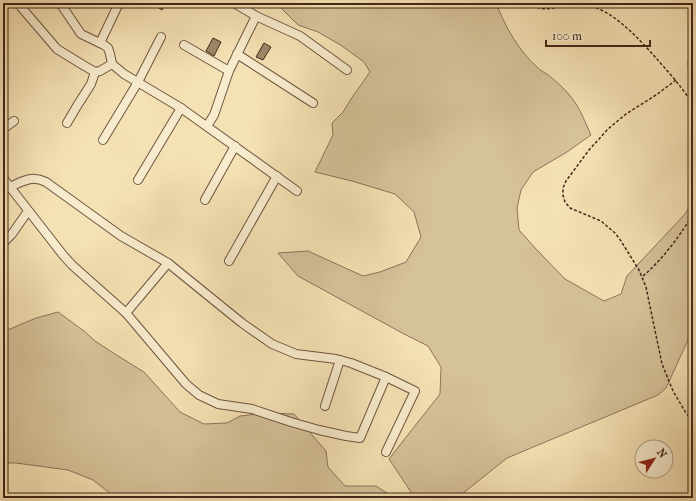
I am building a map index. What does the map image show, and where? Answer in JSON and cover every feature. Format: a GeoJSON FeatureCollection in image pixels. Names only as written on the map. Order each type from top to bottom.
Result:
{"type":"FeatureCollection","features":[{"type":"Feature","properties":{"kind":"street"},"geometry":{"type":"LineString","coordinates":[[60,3],[81,34],[108,48],[112,64],[124,74],[182,108],[297,191]]}},
{"type":"Feature","properties":{"kind":"street"},"geometry":{"type":"LineString","coordinates":[[100,43],[119,3]]}},
{"type":"Feature","properties":{"kind":"street"},"geometry":{"type":"LineString","coordinates":[[234,3],[256,16],[300,36],[346,70]]}},
{"type":"Feature","properties":{"kind":"street"},"geometry":{"type":"LineString","coordinates":[[21,7],[57,49],[95,72],[100,71],[112,64]]}},
{"type":"Feature","properties":{"kind":"street"},"geometry":{"type":"LineString","coordinates":[[208,126],[214,115],[228,71],[256,16]]}},
{"type":"Feature","properties":{"kind":"street"},"geometry":{"type":"LineString","coordinates":[[103,140],[138,82],[161,37]]}},
{"type":"Feature","properties":{"kind":"street"},"geometry":{"type":"LineString","coordinates":[[184,45],[228,71]]}},
{"type":"Feature","properties":{"kind":"street"},"geometry":{"type":"LineString","coordinates":[[237,54],[313,103]]}},
{"type":"Feature","properties":{"kind":"street"},"geometry":{"type":"LineString","coordinates":[[67,123],[91,84],[95,72]]}},
{"type":"Feature","properties":{"kind":"street"},"geometry":{"type":"LineString","coordinates":[[138,180],[182,108]]}},
{"type":"Feature","properties":{"kind":"street"},"geometry":{"type":"LineString","coordinates":[[3,129],[14,121]]}},
{"type":"Feature","properties":{"kind":"street"},"geometry":{"type":"LineString","coordinates":[[204,200],[235,146]]}},
{"type":"Feature","properties":{"kind":"street"},"geometry":{"type":"LineString","coordinates":[[229,261],[277,176]]}},
{"type":"Feature","properties":{"kind":"street"},"geometry":{"type":"LineString","coordinates":[[3,178],[56,247],[72,265],[126,313],[186,384],[199,395],[218,404],[252,409],[319,430],[360,438],[386,377]]}},
{"type":"Feature","properties":{"kind":"street"},"geometry":{"type":"LineString","coordinates":[[10,187],[30,179],[38,178],[46,182],[121,236],[168,263],[272,344],[296,354],[351,363],[386,377],[415,391],[386,452]]}},
{"type":"Feature","properties":{"kind":"street"},"geometry":{"type":"LineString","coordinates":[[3,243],[12,234],[28,211]]}},
{"type":"Feature","properties":{"kind":"street"},"geometry":{"type":"LineString","coordinates":[[126,313],[168,263]]}},
{"type":"Feature","properties":{"kind":"street"},"geometry":{"type":"LineString","coordinates":[[325,406],[340,360]]}},
{"type":"Feature","properties":{"kind":"path"},"geometry":{"type":"LineString","coordinates":[[528,3],[546,10],[574,4],[584,4],[609,14],[644,45],[676,80],[693,105]]}},
{"type":"Feature","properties":{"kind":"path"},"geometry":{"type":"LineString","coordinates":[[676,80],[617,121],[589,150],[566,181],[563,188],[563,195],[570,208],[601,222],[615,233],[622,241],[646,287],[662,364],[673,391],[686,413],[693,421]]}},
{"type":"Feature","properties":{"kind":"path"},"geometry":{"type":"LineString","coordinates":[[642,277],[666,252],[682,232],[693,214]]}},
{"type":"Feature","properties":{"kind":"shaded area"},"geometry":{"type":"Polygon","coordinates":[[[280,3],[335,3],[343,6],[359,3],[496,3],[508,29],[518,45],[540,70],[547,74],[569,94],[580,110],[591,135],[567,152],[533,172],[521,190],[517,208],[519,230],[565,279],[604,301],[621,294],[627,276],[685,214],[693,201],[693,329],[666,388],[658,395],[507,458],[457,498],[415,498],[389,459],[440,394],[441,367],[428,346],[298,276],[278,253],[308,251],[363,276],[380,272],[406,262],[421,237],[414,212],[395,194],[315,172],[333,135],[332,123],[343,112],[370,72],[364,62],[342,46],[318,32],[298,25],[280,7],[280,3]]]}},
{"type":"Feature","properties":{"kind":"shaded area"},"geometry":{"type":"Polygon","coordinates":[[[693,52],[693,85],[689,79],[688,62],[693,52]]]}},
{"type":"Feature","properties":{"kind":"shaded area"},"geometry":{"type":"Polygon","coordinates":[[[58,312],[95,341],[144,372],[180,412],[204,424],[227,423],[240,416],[267,413],[294,414],[326,451],[328,467],[345,486],[376,486],[387,493],[390,498],[116,498],[93,480],[68,470],[16,463],[3,463],[3,330],[10,329],[36,318],[58,312]]]}},
{"type":"Feature","properties":{"kind":"building"},"geometry":{"type":"Polygon","coordinates":[[[151,3],[166,3],[162,10],[151,3]]]}},
{"type":"Feature","properties":{"kind":"building"},"geometry":{"type":"Polygon","coordinates":[[[213,38],[221,42],[214,56],[206,51],[213,38]]]}},
{"type":"Feature","properties":{"kind":"building"},"geometry":{"type":"Polygon","coordinates":[[[264,43],[271,47],[263,60],[256,57],[264,43]]]}}]}
